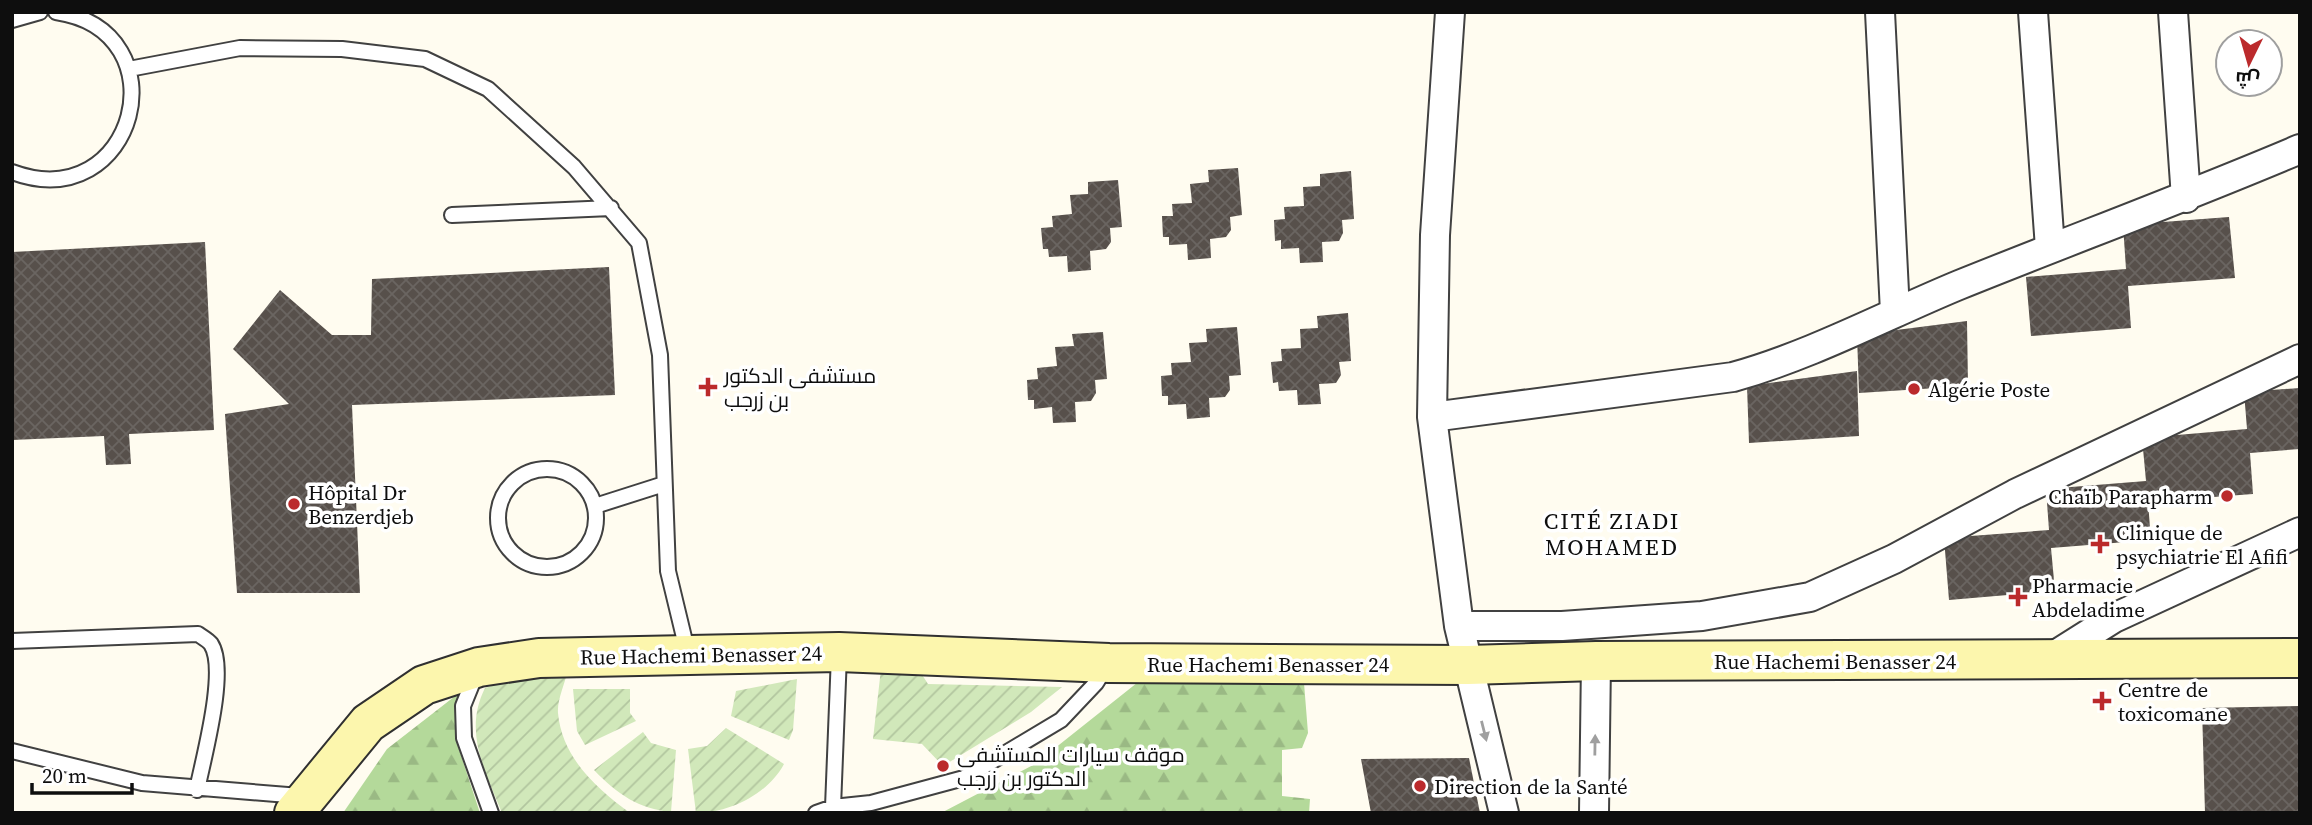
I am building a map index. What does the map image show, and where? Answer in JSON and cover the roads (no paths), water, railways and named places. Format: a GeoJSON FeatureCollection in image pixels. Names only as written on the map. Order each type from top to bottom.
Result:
{"type":"FeatureCollection","features":[{"type":"Feature","properties":{"kind":"main road","name":"Rue Hachemi Benasser 24"},"geometry":{"type":"LineString","coordinates":[[299,805],[368,723],[424,685],[479,667],[539,658],[839,652],[1109,663],[1468,665],[1596,661],[2300,659]]}},
{"type":"Feature","properties":{"kind":"street"},"geometry":{"type":"LineString","coordinates":[[1450,12],[1435,234],[1432,417],[1459,625],[1504,813]]}},
{"type":"Feature","properties":{"kind":"street"},"geometry":{"type":"LineString","coordinates":[[1880,12],[1895,312]]}},
{"type":"Feature","properties":{"kind":"street"},"geometry":{"type":"LineString","coordinates":[[2034,12],[2050,248]]}},
{"type":"Feature","properties":{"kind":"street"},"geometry":{"type":"LineString","coordinates":[[2173,12],[2186,198]]}},
{"type":"Feature","properties":{"kind":"street"},"geometry":{"type":"LineString","coordinates":[[1432,417],[1733,377],[1782,364],[1895,312],[2050,248],[2186,198],[2300,149]]}},
{"type":"Feature","properties":{"kind":"street"},"geometry":{"type":"LineString","coordinates":[[1459,625],[1562,626],[1702,615],[1810,597],[1895,559],[2015,495],[2300,359]]}},
{"type":"Feature","properties":{"kind":"street"},"geometry":{"type":"LineString","coordinates":[[2047,661],[2114,618],[2300,533]]}},
{"type":"Feature","properties":{"kind":"street"},"geometry":{"type":"LineString","coordinates":[[1594,813],[1596,661]]}},
{"type":"Feature","properties":{"kind":"lane"},"geometry":{"type":"LineString","coordinates":[[12,20],[40,12]]}},
{"type":"Feature","properties":{"kind":"lane"},"geometry":{"type":"LineString","coordinates":[[12,172],[33,179],[62,180],[89,170],[112,152],[128,127],[133,98],[129,69],[117,46],[98,27],[74,15],[56,12]]}},
{"type":"Feature","properties":{"kind":"lane"},"geometry":{"type":"LineString","coordinates":[[129,69],[240,48],[342,49],[425,59],[488,89],[574,167],[639,243],[660,355],[668,571],[688,655]]}},
{"type":"Feature","properties":{"kind":"lane"},"geometry":{"type":"LineString","coordinates":[[452,215],[611,208]]}},
{"type":"Feature","properties":{"kind":"lane"},"geometry":{"type":"LineString","coordinates":[[539,471],[563,472],[577,479],[588,491],[595,506],[597,522],[584,551],[571,561],[556,567],[540,567],[512,552],[502,538],[498,523],[506,492],[517,480],[539,471]]}},
{"type":"Feature","properties":{"kind":"lane"},"geometry":{"type":"LineString","coordinates":[[595,506],[664,484]]}},
{"type":"Feature","properties":{"kind":"lane"},"geometry":{"type":"LineString","coordinates":[[12,641],[198,634],[210,643],[217,663],[213,715],[197,790]]}},
{"type":"Feature","properties":{"kind":"lane"},"geometry":{"type":"LineString","coordinates":[[833,807],[839,652]]}},
{"type":"Feature","properties":{"kind":"lane"},"geometry":{"type":"LineString","coordinates":[[816,813],[833,807],[871,803],[964,778],[1061,720],[1096,683],[1109,663]]}},
{"type":"Feature","properties":{"kind":"lane"},"geometry":{"type":"LineString","coordinates":[[479,667],[463,706],[464,738],[491,813]]}},
{"type":"Feature","properties":{"kind":"lane"},"geometry":{"type":"LineString","coordinates":[[12,751],[142,783],[299,805]]}},
{"type":"Feature","properties":{"kind":"place","name":"مستشفى الدكتور بن زرجب"},"geometry":{"type":"Point","coordinates":[708,387]}},
{"type":"Feature","properties":{"kind":"place","name":"Algérie Poste"},"geometry":{"type":"Point","coordinates":[1914,389]}},
{"type":"Feature","properties":{"kind":"place","name":"Chaïb Parapharm"},"geometry":{"type":"Point","coordinates":[2227,496]}},
{"type":"Feature","properties":{"kind":"place","name":"Hôpital Dr Benzerdjeb"},"geometry":{"type":"Point","coordinates":[294,504]}},
{"type":"Feature","properties":{"kind":"place","name":"Clinique de psychiatrie El Afifi"},"geometry":{"type":"Point","coordinates":[2100,544]}},
{"type":"Feature","properties":{"kind":"place","name":"Pharmacie Abdeladime"},"geometry":{"type":"Point","coordinates":[2018,597]}},
{"type":"Feature","properties":{"kind":"place","name":"Centre de toxicomane"},"geometry":{"type":"Point","coordinates":[2102,701]}},
{"type":"Feature","properties":{"kind":"place","name":"موقف سيارات المستشفى الدكتور بن زرجب"},"geometry":{"type":"Point","coordinates":[943,766]}},
{"type":"Feature","properties":{"kind":"place","name":"Direction de la Santé"},"geometry":{"type":"Point","coordinates":[1420,786]}},
{"type":"Feature","properties":{"kind":"district","name":"CITÉ ZIADI MOHAMED"},"geometry":{"type":"Point","coordinates":[1612,534]}}]}
